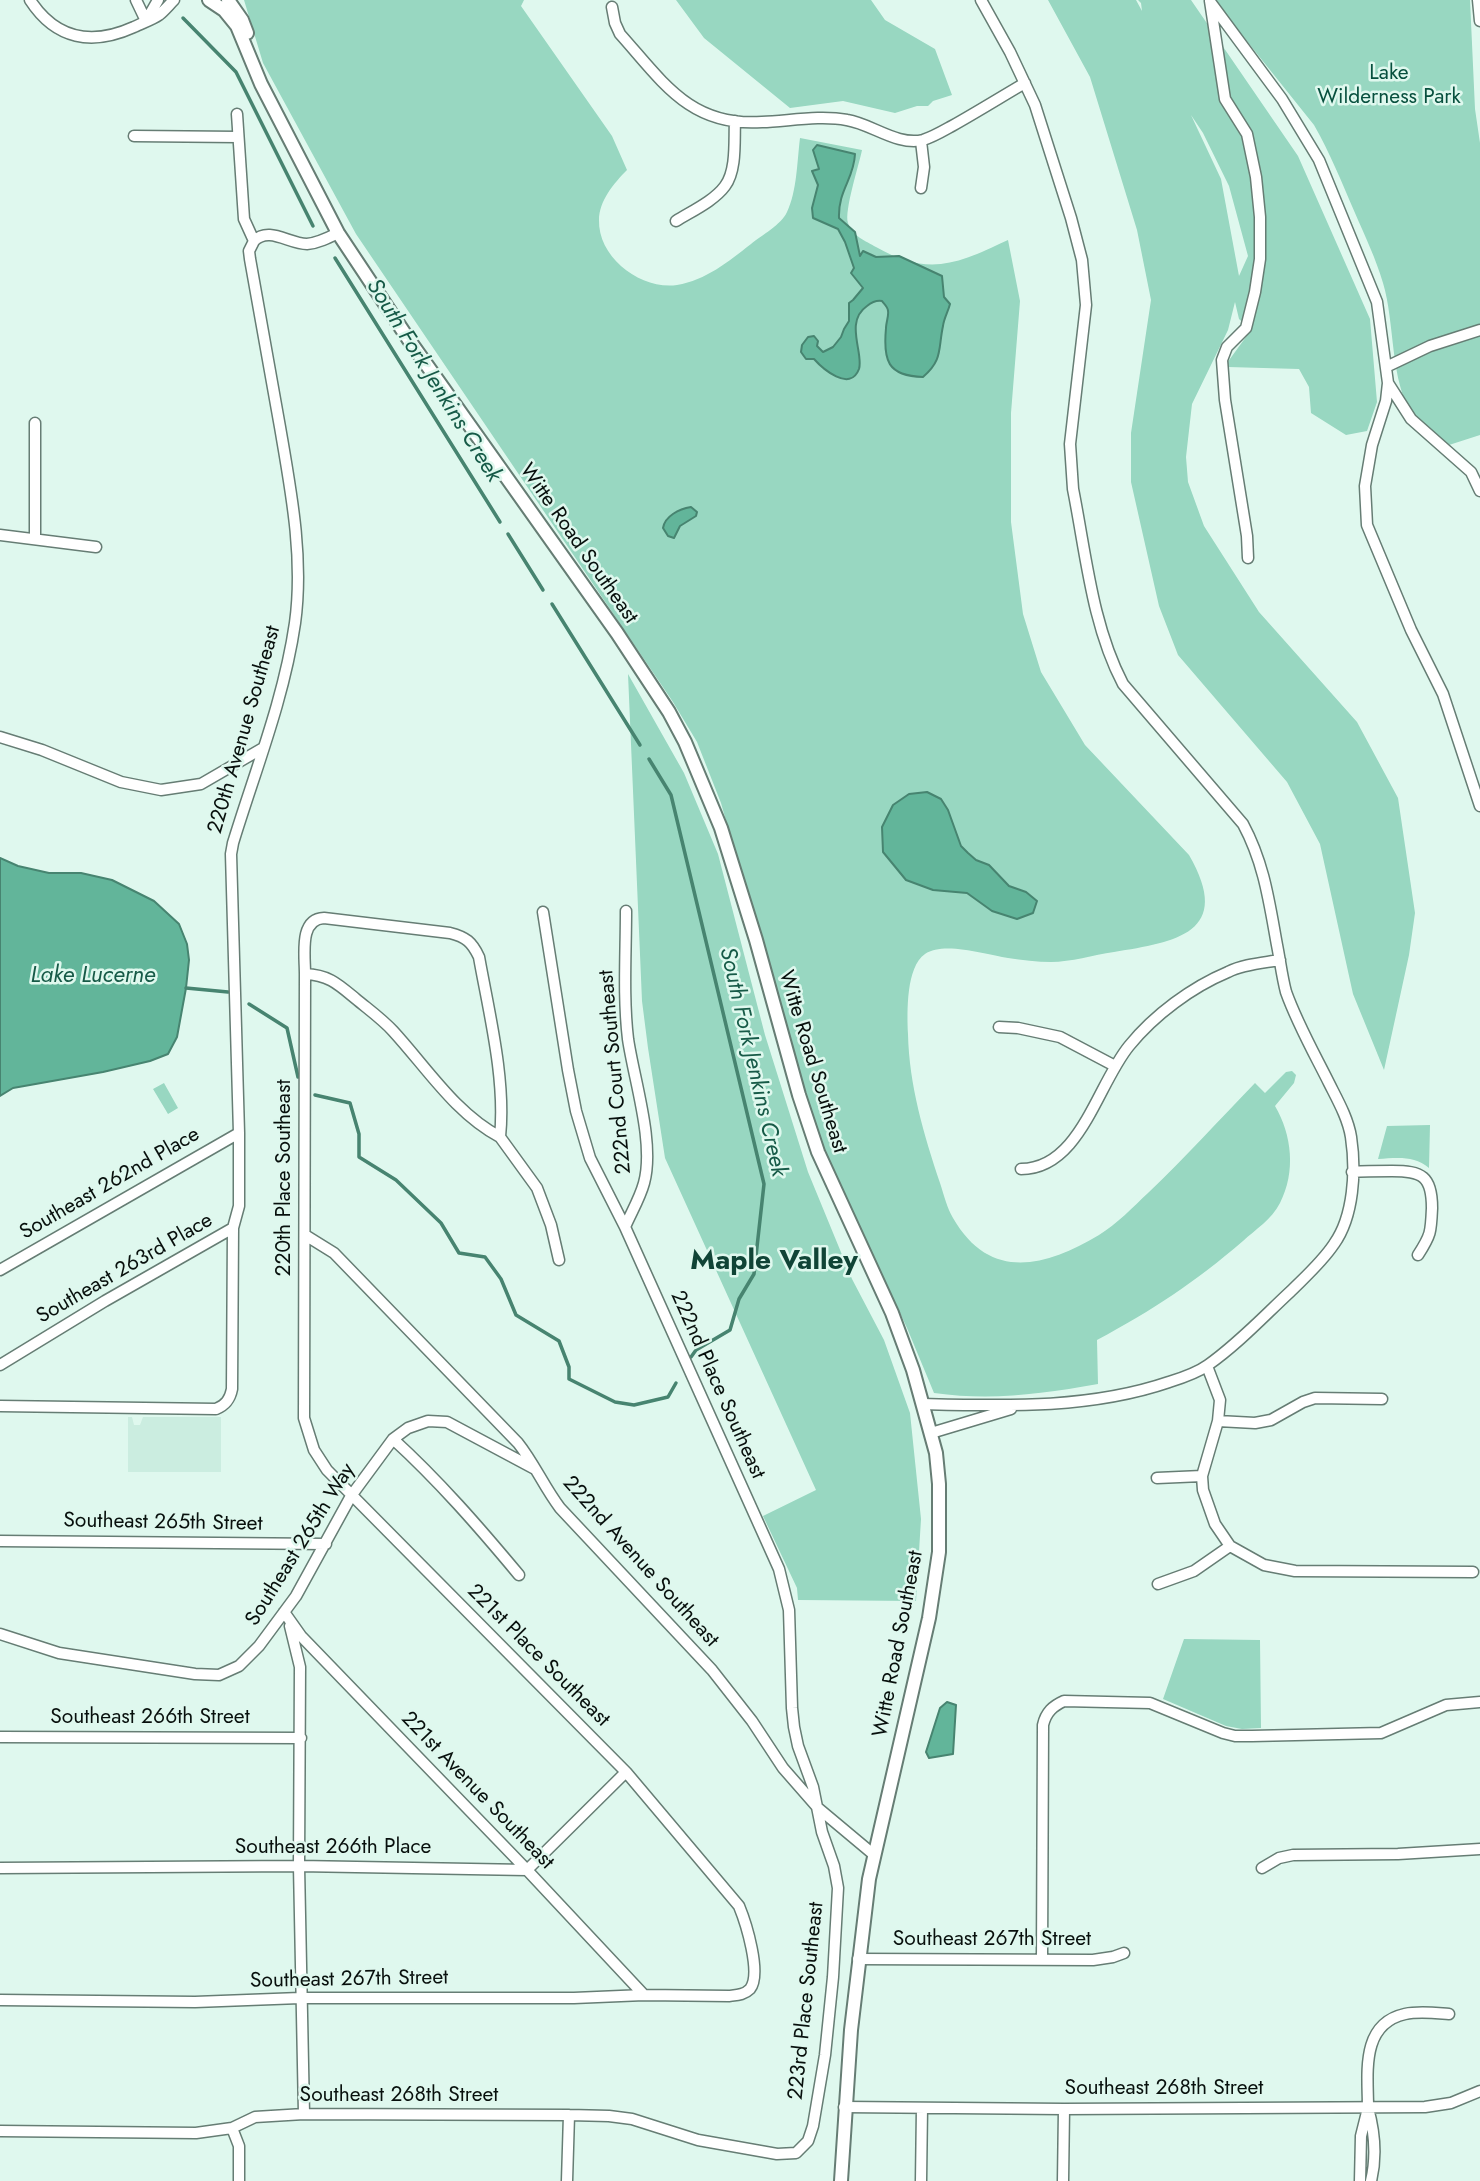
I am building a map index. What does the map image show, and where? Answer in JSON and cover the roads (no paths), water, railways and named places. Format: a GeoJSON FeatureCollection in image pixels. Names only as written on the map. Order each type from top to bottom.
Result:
{"type":"FeatureCollection","features":[{"type":"Feature","properties":{"kind":"street"},"geometry":{"type":"LineString","coordinates":[[30,0],[56,28],[79,37],[96,38],[108,37],[158,16],[174,0]]}},
{"type":"Feature","properties":{"kind":"street"},"geometry":{"type":"LineString","coordinates":[[136,0],[146,21]]}},
{"type":"Feature","properties":{"kind":"street"},"geometry":{"type":"LineString","coordinates":[[146,21],[158,0]]}},
{"type":"Feature","properties":{"kind":"street","name":"Witte Road Southeast"},"geometry":{"type":"LineString","coordinates":[[209,0],[224,10],[236,26],[267,96],[338,233],[409,340],[617,633],[669,712],[685,742],[721,828],[818,1152],[892,1313],[923,1404],[936,1452],[939,1484],[940,1522],[936,1577],[929,1618],[873,1854],[858,1959],[841,2181]]}},
{"type":"Feature","properties":{"kind":"street","name":"Witte Road Southeast"},"geometry":{"type":"LineString","coordinates":[[228,0],[245,27],[253,64]]}},
{"type":"Feature","properties":{"kind":"street"},"geometry":{"type":"LineString","coordinates":[[923,1404],[1022,1406],[1122,1394],[1156,1386],[1207,1366],[1311,1271],[1335,1243],[1346,1219],[1352,1171],[1351,1135],[1339,1102],[1296,1016],[1286,989],[1262,868],[1254,846],[1243,824],[1123,684],[1103,636],[1073,489],[1071,466],[1070,444],[1086,305],[1083,271],[1071,218],[1035,105],[981,0]]}},
{"type":"Feature","properties":{"kind":"street"},"geometry":{"type":"LineString","coordinates":[[1478,0],[1480,21]]}},
{"type":"Feature","properties":{"kind":"street"},"geometry":{"type":"LineString","coordinates":[[1209,1],[1282,99],[1319,160],[1377,302],[1388,383],[1386,401],[1372,445],[1365,486],[1367,525],[1411,631],[1443,694],[1480,806]]}},
{"type":"Feature","properties":{"kind":"street"},"geometry":{"type":"LineString","coordinates":[[1209,1],[1225,99],[1247,134],[1261,216],[1260,259],[1246,328],[1227,347],[1222,360],[1225,400],[1247,536],[1248,558]]}},
{"type":"Feature","properties":{"kind":"street"},"geometry":{"type":"LineString","coordinates":[[612,7],[620,34],[674,95],[702,112],[735,121],[754,123],[830,118],[848,120],[890,135],[921,141],[1025,83]]}},
{"type":"Feature","properties":{"kind":"street","name":"220th Avenue Southeast"},"geometry":{"type":"LineString","coordinates":[[0,1406],[216,1409],[226,1404],[232,1389],[233,1228],[239,1206],[239,1133],[231,855],[290,648],[295,621],[297,564],[288,477],[250,259],[249,251],[254,241],[243,219],[237,114]]}},
{"type":"Feature","properties":{"kind":"street"},"geometry":{"type":"LineString","coordinates":[[676,220],[715,197],[726,185],[732,168],[735,121]]}},
{"type":"Feature","properties":{"kind":"street"},"geometry":{"type":"LineString","coordinates":[[134,136],[238,137]]}},
{"type":"Feature","properties":{"kind":"street"},"geometry":{"type":"LineString","coordinates":[[921,141],[924,167],[921,188]]}},
{"type":"Feature","properties":{"kind":"street"},"geometry":{"type":"LineString","coordinates":[[254,241],[265,234],[295,243],[316,243],[338,233]]}},
{"type":"Feature","properties":{"kind":"street"},"geometry":{"type":"LineString","coordinates":[[1386,367],[1430,346],[1480,330]]}},
{"type":"Feature","properties":{"kind":"street"},"geometry":{"type":"LineString","coordinates":[[1388,383],[1411,419],[1471,472],[1480,491]]}},
{"type":"Feature","properties":{"kind":"street"},"geometry":{"type":"LineString","coordinates":[[35,538],[36,423]]}},
{"type":"Feature","properties":{"kind":"street"},"geometry":{"type":"LineString","coordinates":[[0,535],[96,547]]}},
{"type":"Feature","properties":{"kind":"street"},"geometry":{"type":"LineString","coordinates":[[0,737],[41,750],[121,782],[161,790],[201,784],[263,748]]}},
{"type":"Feature","properties":{"kind":"street","name":"222nd Court Southeast"},"geometry":{"type":"LineString","coordinates":[[625,1227],[644,1182],[646,1156],[641,1103],[628,1038],[626,911]]}},
{"type":"Feature","properties":{"kind":"street","name":"222nd Place Southeast"},"geometry":{"type":"LineString","coordinates":[[543,912],[568,1070],[576,1111],[590,1157],[625,1227],[779,1569],[789,1610],[794,1727],[818,1808]]}},
{"type":"Feature","properties":{"kind":"street","name":"220th Place Southeast"},"geometry":{"type":"LineString","coordinates":[[309,1435],[304,1418],[304,974],[305,935],[311,921],[324,918],[450,933],[468,939],[479,957],[494,1040],[503,1113],[500,1137]]}},
{"type":"Feature","properties":{"kind":"street"},"geometry":{"type":"LineString","coordinates":[[1020,1168],[1044,1165],[1062,1153],[1073,1140],[1130,1045],[1178,1001],[1230,971],[1280,960]]}},
{"type":"Feature","properties":{"kind":"street"},"geometry":{"type":"LineString","coordinates":[[304,974],[319,974],[332,979],[388,1025],[443,1090],[478,1124],[500,1137],[537,1188],[551,1225],[559,1260]]}},
{"type":"Feature","properties":{"kind":"street"},"geometry":{"type":"LineString","coordinates":[[999,1027],[1059,1037],[1115,1066]]}},
{"type":"Feature","properties":{"kind":"street","name":"Southeast 262nd Place"},"geometry":{"type":"LineString","coordinates":[[0,1270],[239,1133]]}},
{"type":"Feature","properties":{"kind":"street"},"geometry":{"type":"LineString","coordinates":[[1352,1171],[1408,1171],[1421,1174],[1426,1179],[1432,1193],[1432,1231],[1418,1255]]}},
{"type":"Feature","properties":{"kind":"street","name":"Southeast 263rd Place"},"geometry":{"type":"LineString","coordinates":[[0,1365],[233,1228]]}},
{"type":"Feature","properties":{"kind":"street","name":"222nd Avenue Southeast"},"geometry":{"type":"LineString","coordinates":[[305,1235],[334,1253],[518,1443],[560,1508],[712,1670],[752,1721],[783,1768],[818,1808]]}},
{"type":"Feature","properties":{"kind":"street"},"geometry":{"type":"LineString","coordinates":[[1207,1366],[1220,1395],[1218,1421],[1202,1476],[1206,1504],[1215,1524],[1230,1546],[1264,1565],[1295,1571],[1473,1572]]}},
{"type":"Feature","properties":{"kind":"street"},"geometry":{"type":"LineString","coordinates":[[1218,1421],[1255,1423],[1271,1420],[1315,1398],[1382,1399]]}},
{"type":"Feature","properties":{"kind":"street"},"geometry":{"type":"LineString","coordinates":[[931,1433],[1022,1406]]}},
{"type":"Feature","properties":{"kind":"street","name":"Southeast 265th Way"},"geometry":{"type":"LineString","coordinates":[[0,1634],[59,1653],[195,1674],[219,1675],[249,1658],[296,1596],[351,1496],[393,1440],[418,1423],[437,1420],[447,1422],[535,1469]]}},
{"type":"Feature","properties":{"kind":"street","name":"221st Place Southeast"},"geometry":{"type":"LineString","coordinates":[[309,1435],[319,1460],[351,1496],[626,1772],[739,1906]]}},
{"type":"Feature","properties":{"kind":"street"},"geometry":{"type":"LineString","coordinates":[[393,1440],[428,1471],[464,1509],[519,1575]]}},
{"type":"Feature","properties":{"kind":"street"},"geometry":{"type":"LineString","coordinates":[[1157,1478],[1202,1476]]}},
{"type":"Feature","properties":{"kind":"street","name":"Southeast 265th Street"},"geometry":{"type":"LineString","coordinates":[[0,1541],[326,1544]]}},
{"type":"Feature","properties":{"kind":"street"},"geometry":{"type":"LineString","coordinates":[[1158,1584],[1194,1571],[1230,1546]]}},
{"type":"Feature","properties":{"kind":"street"},"geometry":{"type":"LineString","coordinates":[[284,1612],[294,1636],[300,1667],[299,1866],[303,2114]]}},
{"type":"Feature","properties":{"kind":"street","name":"221st Avenue Southeast"},"geometry":{"type":"LineString","coordinates":[[284,1612],[301,1636],[644,1995]]}},
{"type":"Feature","properties":{"kind":"street"},"geometry":{"type":"LineString","coordinates":[[1042,1959],[1043,1725],[1050,1709],[1064,1701],[1140,1702],[1163,1707],[1203,1726],[1235,1736],[1361,1735],[1390,1730],[1446,1705],[1480,1702]]}},
{"type":"Feature","properties":{"kind":"street","name":"Southeast 266th Street"},"geometry":{"type":"LineString","coordinates":[[0,1737],[300,1738]]}},
{"type":"Feature","properties":{"kind":"street"},"geometry":{"type":"LineString","coordinates":[[527,1870],[626,1772]]}},
{"type":"Feature","properties":{"kind":"street"},"geometry":{"type":"LineString","coordinates":[[818,1808],[873,1854]]}},
{"type":"Feature","properties":{"kind":"street","name":"223rd Place Southeast"},"geometry":{"type":"LineString","coordinates":[[796,2153],[808,2141],[813,2126],[825,2054],[833,1977],[838,1888],[818,1808]]}},
{"type":"Feature","properties":{"kind":"street"},"geometry":{"type":"LineString","coordinates":[[1262,1868],[1279,1858],[1293,1855],[1398,1854],[1480,1849]]}},
{"type":"Feature","properties":{"kind":"street","name":"Southeast 266th Place"},"geometry":{"type":"LineString","coordinates":[[0,1868],[299,1866],[527,1870]]}},
{"type":"Feature","properties":{"kind":"street","name":"Southeast 267th Street"},"geometry":{"type":"LineString","coordinates":[[0,2000],[195,2002],[300,1998],[741,1995],[748,1991],[753,1983],[750,1942],[739,1906]]}},
{"type":"Feature","properties":{"kind":"street","name":"Southeast 267th Street"},"geometry":{"type":"LineString","coordinates":[[858,1959],[1093,1960],[1124,1953]]}},
{"type":"Feature","properties":{"kind":"street"},"geometry":{"type":"LineString","coordinates":[[1360,2181],[1362,2136],[1368,2108],[1368,2058],[1372,2039],[1394,2017],[1407,2013],[1449,2014]]}},
{"type":"Feature","properties":{"kind":"street","name":"Southeast 268th Street"},"geometry":{"type":"LineString","coordinates":[[845,2107],[1425,2107],[1451,2103],[1480,2091]]}},
{"type":"Feature","properties":{"kind":"street"},"geometry":{"type":"LineString","coordinates":[[921,2181],[922,2108]]}},
{"type":"Feature","properties":{"kind":"street"},"geometry":{"type":"LineString","coordinates":[[1368,2108],[1375,2134],[1371,2181]]}},
{"type":"Feature","properties":{"kind":"street"},"geometry":{"type":"LineString","coordinates":[[1063,2181],[1064,2109]]}},
{"type":"Feature","properties":{"kind":"street","name":"Southeast 268th Street"},"geometry":{"type":"LineString","coordinates":[[0,2131],[196,2133],[232,2127],[255,2117],[303,2114],[609,2116],[632,2119],[698,2140],[777,2154],[796,2153]]}},
{"type":"Feature","properties":{"kind":"street"},"geometry":{"type":"LineString","coordinates":[[567,2181],[569,2115]]}},
{"type":"Feature","properties":{"kind":"street"},"geometry":{"type":"LineString","coordinates":[[232,2127],[239,2146],[239,2181]]}},
{"type":"Feature","properties":{"kind":"water"},"geometry":{"type":"Polygon","coordinates":[[[817,145],[855,154],[839,208],[839,218],[855,232],[860,256],[863,251],[876,257],[899,256],[942,276],[944,297],[950,304],[937,359],[923,377],[902,373],[890,364],[885,349],[888,310],[882,301],[867,306],[857,320],[856,338],[860,362],[855,376],[843,379],[836,376],[814,359],[806,359],[801,352],[808,337],[814,336],[818,341],[817,346],[823,352],[833,347],[849,321],[849,303],[863,288],[851,273],[854,268],[838,229],[813,218],[812,208],[818,185],[812,171],[819,169],[813,150],[817,145]]]}},
{"type":"Feature","properties":{"kind":"water"},"geometry":{"type":"Polygon","coordinates":[[[691,507],[697,512],[696,516],[680,526],[674,538],[668,536],[663,528],[667,520],[677,511],[691,507]]]}},
{"type":"Feature","properties":{"kind":"water"},"geometry":{"type":"Polygon","coordinates":[[[927,792],[941,799],[948,810],[961,846],[968,853],[976,860],[989,865],[1009,886],[1026,892],[1037,901],[1033,913],[1017,919],[992,911],[967,893],[933,890],[906,880],[883,852],[882,827],[893,805],[909,794],[927,792]]]}},
{"type":"Feature","properties":{"kind":"water","name":"Lake Lucerne"},"geometry":{"type":"Polygon","coordinates":[[[0,858],[18,866],[49,873],[81,873],[112,880],[154,901],[179,924],[187,944],[189,960],[177,1037],[168,1054],[103,1072],[13,1088],[0,1096],[0,858]]]}},
{"type":"Feature","properties":{"kind":"water"},"geometry":{"type":"Polygon","coordinates":[[[947,1702],[956,1705],[953,1754],[929,1758],[926,1752],[940,1708],[947,1702]]]}},
{"type":"Feature","properties":{"kind":"waterway","name":"South Fork Jenkins Creek"},"geometry":{"type":"LineString","coordinates":[[183,18],[236,72],[313,226]]}},
{"type":"Feature","properties":{"kind":"waterway","name":"South Fork Jenkins Creek"},"geometry":{"type":"LineString","coordinates":[[335,258],[500,522]]}},
{"type":"Feature","properties":{"kind":"waterway","name":"South Fork Jenkins Creek"},"geometry":{"type":"LineString","coordinates":[[508,534],[543,590]]}},
{"type":"Feature","properties":{"kind":"waterway","name":"South Fork Jenkins Creek"},"geometry":{"type":"LineString","coordinates":[[552,604],[640,745]]}},
{"type":"Feature","properties":{"kind":"waterway","name":"South Fork Jenkins Creek"},"geometry":{"type":"LineString","coordinates":[[649,759],[671,795],[764,1184],[754,1274],[739,1299],[730,1330],[696,1350],[691,1357]]}},
{"type":"Feature","properties":{"kind":"waterway","name":"South Fork Jenkins Creek"},"geometry":{"type":"LineString","coordinates":[[186,988],[228,992]]}},
{"type":"Feature","properties":{"kind":"waterway","name":"South Fork Jenkins Creek"},"geometry":{"type":"LineString","coordinates":[[249,1004],[287,1028],[298,1077]]}},
{"type":"Feature","properties":{"kind":"waterway","name":"South Fork Jenkins Creek"},"geometry":{"type":"LineString","coordinates":[[315,1095],[350,1103],[359,1134],[359,1157],[396,1180],[441,1223],[459,1253],[485,1257],[501,1279],[516,1315],[559,1341],[569,1367],[569,1379],[615,1402],[634,1405],[668,1397],[676,1383]]}},
{"type":"Feature","properties":{"kind":"district","name":"Maple Valley"},"geometry":{"type":"Point","coordinates":[774,1262]}},
{"type":"Feature","properties":{"kind":"park label","name":"Lake Wilderness Park"},"geometry":{"type":"Point","coordinates":[1389,86]}}]}
